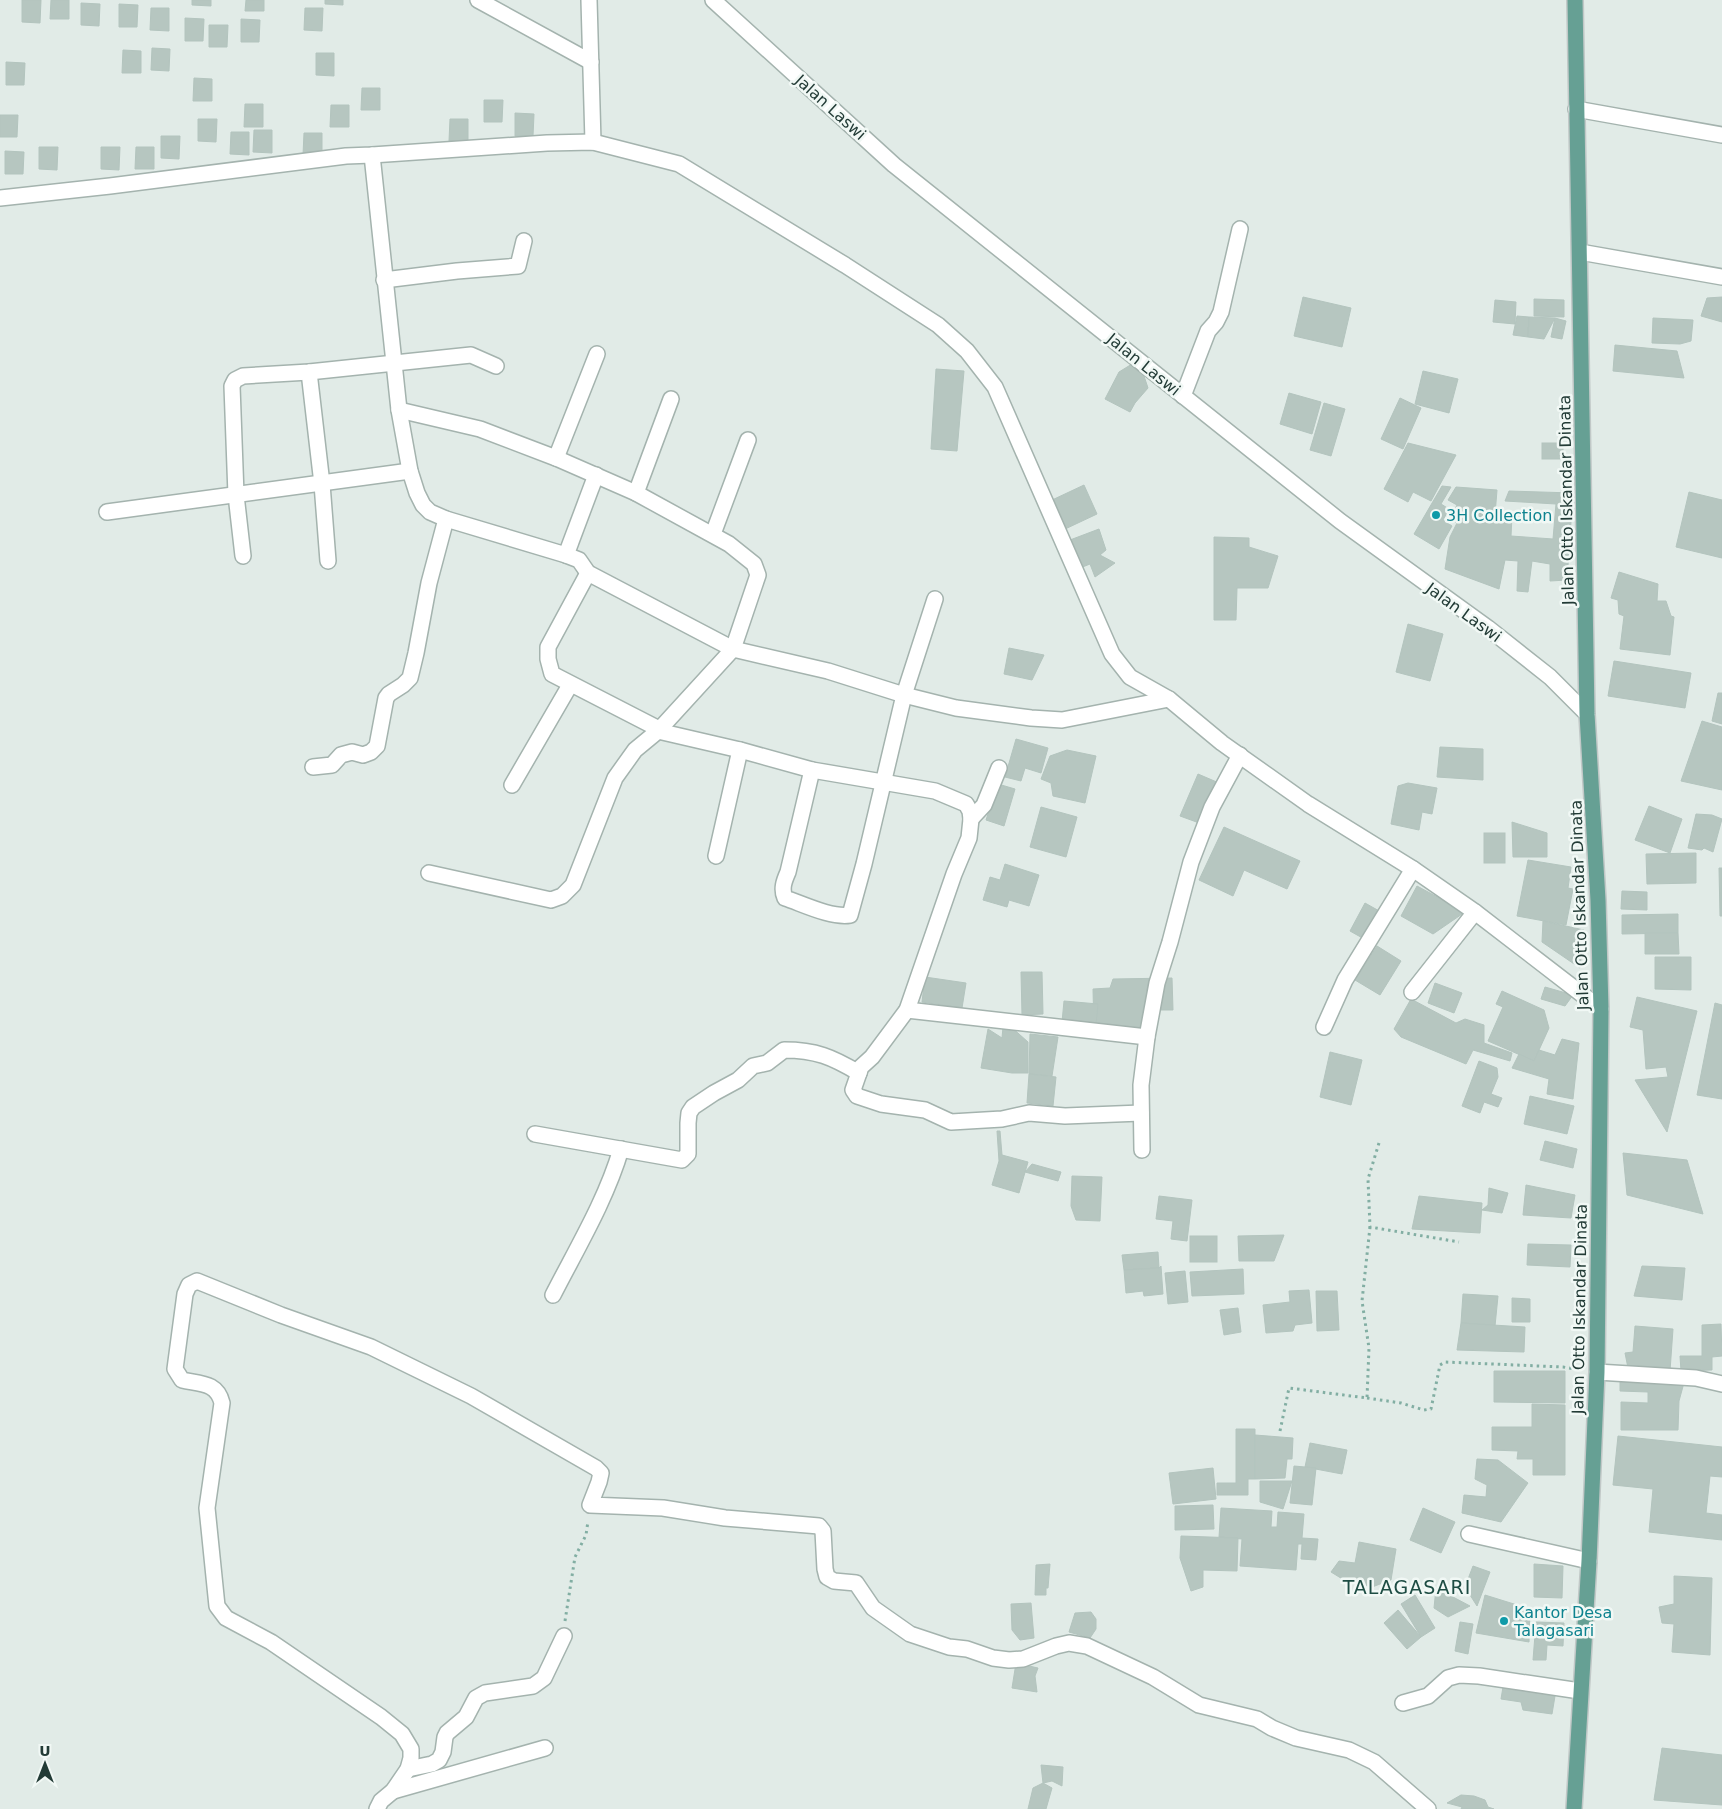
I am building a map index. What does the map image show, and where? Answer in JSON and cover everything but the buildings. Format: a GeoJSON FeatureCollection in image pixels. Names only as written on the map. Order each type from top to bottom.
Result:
{"type":"FeatureCollection","features":[{"type":"Feature","properties":{"kind":"main road","name":"Jalan Otto Iskandar Dinata"},"geometry":{"type":"LineString","coordinates":[[1574,1809],[1597,1372],[1601,1009],[1598,900],[1587,714],[1575,0]]}},
{"type":"Feature","properties":{"kind":"street"},"geometry":{"type":"LineString","coordinates":[[478,0],[591,62]]}},
{"type":"Feature","properties":{"kind":"street"},"geometry":{"type":"LineString","coordinates":[[589,0],[593,142]]}},
{"type":"Feature","properties":{"kind":"street","name":"Jalan Laswi"},"geometry":{"type":"LineString","coordinates":[[713,0],[894,165],[1340,521],[1488,628],[1550,676],[1587,714]]}},
{"type":"Feature","properties":{"kind":"street"},"geometry":{"type":"LineString","coordinates":[[1576,109],[1722,135]]}},
{"type":"Feature","properties":{"kind":"street"},"geometry":{"type":"LineString","coordinates":[[0,198],[346,156],[372,156],[547,143],[593,142],[679,164],[837,260],[938,325],[967,351],[995,387],[1112,654],[1130,677],[1169,699],[1222,743],[1308,804],[1413,869],[1476,912],[1601,1009]]}},
{"type":"Feature","properties":{"kind":"street"},"geometry":{"type":"LineString","coordinates":[[372,156],[399,410],[410,471],[417,493],[423,505],[430,512],[446,519],[579,560],[588,573],[733,649],[828,671],[956,708],[1062,720],[1169,699]]}},
{"type":"Feature","properties":{"kind":"street"},"geometry":{"type":"LineString","coordinates":[[1183,396],[1208,331],[1216,322],[1221,312],[1240,229]]}},
{"type":"Feature","properties":{"kind":"street"},"geometry":{"type":"LineString","coordinates":[[384,280],[518,266],[524,241]]}},
{"type":"Feature","properties":{"kind":"street"},"geometry":{"type":"LineString","coordinates":[[1580,252],[1722,277]]}},
{"type":"Feature","properties":{"kind":"street"},"geometry":{"type":"LineString","coordinates":[[556,458],[597,354]]}},
{"type":"Feature","properties":{"kind":"street"},"geometry":{"type":"LineString","coordinates":[[244,556],[236,495],[232,386],[235,380],[244,376],[309,372],[470,355],[496,366]]}},
{"type":"Feature","properties":{"kind":"street"},"geometry":{"type":"LineString","coordinates":[[309,372],[322,484],[328,562]]}},
{"type":"Feature","properties":{"kind":"street"},"geometry":{"type":"LineString","coordinates":[[636,493],[671,399]]}},
{"type":"Feature","properties":{"kind":"street"},"geometry":{"type":"LineString","coordinates":[[399,410],[480,429],[556,458],[636,493],[729,544],[754,564],[758,574],[733,649],[658,731],[635,750],[615,778],[573,885],[562,896],[551,900],[429,873]]}},
{"type":"Feature","properties":{"kind":"street"},"geometry":{"type":"LineString","coordinates":[[713,534],[748,440]]}},
{"type":"Feature","properties":{"kind":"street"},"geometry":{"type":"LineString","coordinates":[[108,512],[410,471]]}},
{"type":"Feature","properties":{"kind":"street"},"geometry":{"type":"LineString","coordinates":[[566,555],[596,475]]}},
{"type":"Feature","properties":{"kind":"street"},"geometry":{"type":"LineString","coordinates":[[313,767],[332,765],[341,755],[352,752],[363,756],[377,746],[386,698],[410,678],[429,583],[446,519]]}},
{"type":"Feature","properties":{"kind":"street"},"geometry":{"type":"LineString","coordinates":[[588,573],[548,647],[548,659],[552,674],[570,685],[655,727],[658,731],[740,750],[812,770],[935,791],[966,804],[971,819],[969,838],[954,874],[906,1010],[864,1066],[853,1090],[856,1096],[881,1104],[925,1110],[951,1122],[1002,1119],[1029,1113],[1065,1116],[1141,1113]]}},
{"type":"Feature","properties":{"kind":"street"},"geometry":{"type":"LineString","coordinates":[[812,770],[784,882],[783,894],[785,898],[823,911],[844,916],[850,915],[904,694],[935,599]]}},
{"type":"Feature","properties":{"kind":"street"},"geometry":{"type":"LineString","coordinates":[[512,785],[570,685]]}},
{"type":"Feature","properties":{"kind":"street"},"geometry":{"type":"LineString","coordinates":[[716,856],[740,750]]}},
{"type":"Feature","properties":{"kind":"street"},"geometry":{"type":"LineString","coordinates":[[1142,1150],[1141,1085],[1156,983],[1170,942],[1191,862],[1212,807],[1240,755]]}},
{"type":"Feature","properties":{"kind":"street"},"geometry":{"type":"LineString","coordinates":[[971,819],[984,805],[999,768]]}},
{"type":"Feature","properties":{"kind":"street"},"geometry":{"type":"LineString","coordinates":[[1324,1027],[1345,980],[1413,869]]}},
{"type":"Feature","properties":{"kind":"street"},"geometry":{"type":"LineString","coordinates":[[1412,992],[1476,912]]}},
{"type":"Feature","properties":{"kind":"street"},"geometry":{"type":"LineString","coordinates":[[906,1010],[1147,1038]]}},
{"type":"Feature","properties":{"kind":"street"},"geometry":{"type":"LineString","coordinates":[[535,1134],[679,1161],[688,1154],[689,1113],[693,1107],[738,1080],[753,1066],[767,1063],[784,1050],[809,1051],[864,1066]]}},
{"type":"Feature","properties":{"kind":"street"},"geometry":{"type":"LineString","coordinates":[[553,1296],[603,1195],[614,1170],[620,1149]]}},
{"type":"Feature","properties":{"kind":"street"},"geometry":{"type":"LineString","coordinates":[[376,1809],[381,1801],[394,1791],[408,1769],[412,1758],[411,1749],[402,1734],[381,1717],[271,1642],[226,1618],[217,1606],[207,1508],[222,1403],[220,1394],[213,1387],[182,1380],[176,1369],[185,1294],[189,1285],[197,1281],[281,1315],[371,1347],[471,1396],[596,1468],[601,1473],[590,1505],[663,1508],[725,1518],[819,1526],[823,1530],[827,1578],[834,1581],[856,1583],[873,1608],[910,1634],[949,1647],[967,1649],[994,1658],[1009,1660],[1023,1659],[1069,1643],[1087,1646],[1153,1677],[1199,1705],[1257,1719],[1272,1728],[1296,1738],[1349,1750],[1374,1762],[1428,1809]]}},
{"type":"Feature","properties":{"kind":"street"},"geometry":{"type":"LineString","coordinates":[[1597,1372],[1696,1378],[1722,1384]]}},
{"type":"Feature","properties":{"kind":"street"},"geometry":{"type":"LineString","coordinates":[[1469,1534],[1588,1561]]}},
{"type":"Feature","properties":{"kind":"street"},"geometry":{"type":"LineString","coordinates":[[408,1769],[432,1764],[439,1760],[444,1752],[447,1733],[466,1717],[476,1698],[485,1693],[533,1686],[544,1678],[564,1636]]}},
{"type":"Feature","properties":{"kind":"street"},"geometry":{"type":"LineString","coordinates":[[1403,1703],[1428,1696],[1448,1678],[1459,1675],[1479,1676],[1580,1691]]}},
{"type":"Feature","properties":{"kind":"street"},"geometry":{"type":"LineString","coordinates":[[394,1791],[545,1748]]}},
{"type":"Feature","properties":{"kind":"path"},"geometry":{"type":"LineString","coordinates":[[1367,1398],[1369,1348],[1362,1301],[1370,1227],[1368,1179],[1379,1143]]}},
{"type":"Feature","properties":{"kind":"path"},"geometry":{"type":"LineString","coordinates":[[1370,1227],[1459,1242]]}},
{"type":"Feature","properties":{"kind":"path"},"geometry":{"type":"LineString","coordinates":[[1280,1431],[1288,1388],[1401,1403],[1424,1410],[1431,1409],[1440,1366],[1445,1362],[1563,1367],[1597,1372]]}},
{"type":"Feature","properties":{"kind":"path"},"geometry":{"type":"LineString","coordinates":[[564,1636],[575,1557],[586,1535],[590,1505]]}},
{"type":"Feature","properties":{"kind":"place","name":"3H Collection"},"geometry":{"type":"Point","coordinates":[1436,515]}},
{"type":"Feature","properties":{"kind":"place","name":"Kantor Desa Talagasari"},"geometry":{"type":"Point","coordinates":[1504,1621]}},
{"type":"Feature","properties":{"kind":"district","name":"TALAGASARI"},"geometry":{"type":"Point","coordinates":[1407,1587]}}]}
